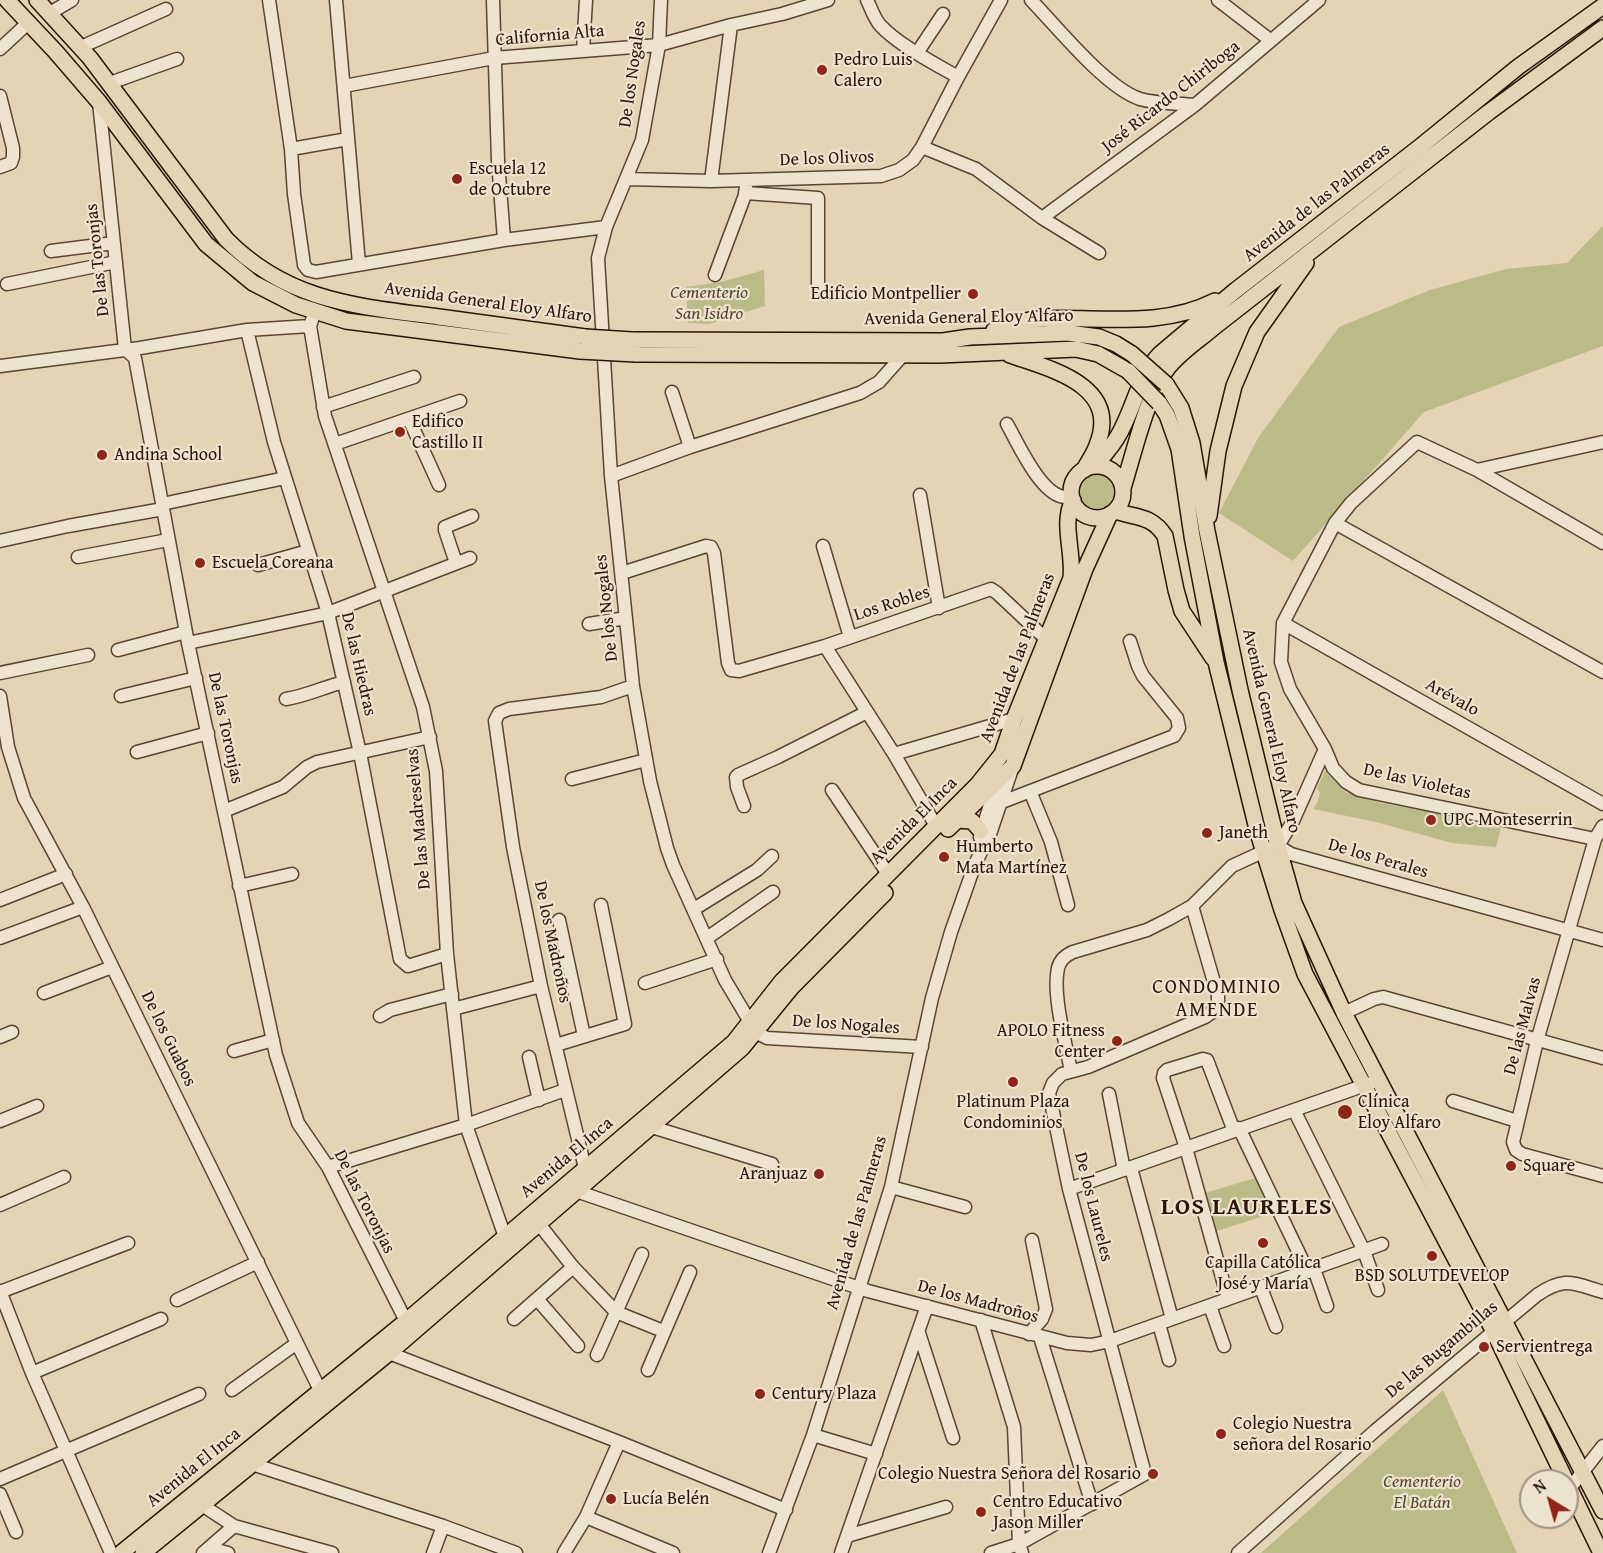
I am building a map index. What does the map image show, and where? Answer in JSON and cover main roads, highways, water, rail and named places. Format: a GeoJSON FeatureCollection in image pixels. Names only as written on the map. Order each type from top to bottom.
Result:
{"type":"FeatureCollection","features":[{"type":"Feature","properties":{"kind":"main road","name":"Avenida General Eloy Alfaro"},"geometry":{"type":"LineString","coordinates":[[8,0],[99,102],[206,244],[253,283],[296,305],[363,324],[634,347],[903,355],[1076,349],[1098,354],[1128,371],[1159,403],[1167,415],[1179,449],[1192,536],[1216,662],[1263,852],[1305,974],[1363,1086],[1603,1511]]}},
{"type":"Feature","properties":{"kind":"main road","name":"Avenida General Eloy Alfaro"},"geometry":{"type":"LineString","coordinates":[[37,0],[77,42],[110,83],[225,239],[244,257],[277,278],[305,292],[349,305],[582,344]]}},
{"type":"Feature","properties":{"kind":"main road","name":"Avenida de las Palmeras"},"geometry":{"type":"LineString","coordinates":[[1002,754],[1014,718],[1071,578],[1073,563],[1067,510],[1072,498],[1074,481],[1118,437],[1150,364],[1236,290],[1518,67],[1603,6]]}},
{"type":"Feature","properties":{"kind":"main road","name":"Avenida de las Palmeras"},"geometry":{"type":"LineString","coordinates":[[1013,766],[1085,569],[1112,513],[1122,501],[1123,488],[1149,406],[1166,371],[1213,328],[1489,112],[1603,28]]}},
{"type":"Feature","properties":{"kind":"main road"},"geometry":{"type":"LineString","coordinates":[[55,51],[77,42]]}},
{"type":"Feature","properties":{"kind":"main road"},"geometry":{"type":"LineString","coordinates":[[1207,531],[1218,451],[1234,386],[1257,332],[1317,248]]}},
{"type":"Feature","properties":{"kind":"main road"},"geometry":{"type":"LineString","coordinates":[[970,337],[1038,319],[1141,320],[1158,318],[1192,310],[1236,290]]}},
{"type":"Feature","properties":{"kind":"main road","name":"Avenida General Eloy Alfaro"},"geometry":{"type":"LineString","coordinates":[[634,347],[943,341],[970,337],[1082,334],[1107,340],[1132,354],[1167,384],[1181,408],[1192,442],[1207,531],[1240,690],[1294,903],[1344,1013],[1499,1326],[1561,1469]]}},
{"type":"Feature","properties":{"kind":"main road"},"geometry":{"type":"LineString","coordinates":[[1001,352],[1064,374],[1082,384],[1092,395],[1098,408],[1101,433],[1089,468],[1103,466],[1117,474],[1123,488]]}},
{"type":"Feature","properties":{"kind":"main road"},"geometry":{"type":"LineString","coordinates":[[1072,498],[1076,507],[1088,516],[1095,518],[1112,513],[1145,518],[1161,529],[1165,536],[1182,610],[1216,662]]}},
{"type":"Feature","properties":{"kind":"main road","name":"Avenida El Inca"},"geometry":{"type":"LineString","coordinates":[[121,1553],[389,1353],[409,1327],[505,1237],[652,1127],[742,1048],[782,981],[978,784],[1002,754]]}},
{"type":"Feature","properties":{"kind":"main road","name":"Avenida El Inca"},"geometry":{"type":"LineString","coordinates":[[143,1553],[202,1505],[321,1392],[409,1327],[539,1224],[572,1187],[585,1168],[754,1027],[957,820],[1003,781],[1013,766]]}},
{"type":"Feature","properties":{"kind":"main road"},"geometry":{"type":"LineString","coordinates":[[957,820],[972,821],[981,831]]}},
{"type":"Feature","properties":{"kind":"main road","name":"Avenida General Eloy Alfaro"},"geometry":{"type":"LineString","coordinates":[[1579,1507],[1601,1553]]}},
{"type":"Feature","properties":{"kind":"place","name":"Pedro Luis Calero"},"geometry":{"type":"Point","coordinates":[822,70]}},
{"type":"Feature","properties":{"kind":"place","name":"Escuela 12 de Octubre"},"geometry":{"type":"Point","coordinates":[457,179]}},
{"type":"Feature","properties":{"kind":"place","name":"Edificio Montpellier"},"geometry":{"type":"Point","coordinates":[973,294]}},
{"type":"Feature","properties":{"kind":"place","name":"Edifico Castillo II"},"geometry":{"type":"Point","coordinates":[400,432]}},
{"type":"Feature","properties":{"kind":"place","name":"Andina School"},"geometry":{"type":"Point","coordinates":[102,455]}},
{"type":"Feature","properties":{"kind":"place","name":"Escuela Coreana"},"geometry":{"type":"Point","coordinates":[200,563]}},
{"type":"Feature","properties":{"kind":"place","name":"UPC Monteserrin"},"geometry":{"type":"Point","coordinates":[1431,820]}},
{"type":"Feature","properties":{"kind":"place","name":"Janeth"},"geometry":{"type":"Point","coordinates":[1207,833]}},
{"type":"Feature","properties":{"kind":"place","name":"Humberto Mata Martínez"},"geometry":{"type":"Point","coordinates":[944,857]}},
{"type":"Feature","properties":{"kind":"place","name":"APOLO Fitness Center"},"geometry":{"type":"Point","coordinates":[1117,1041]}},
{"type":"Feature","properties":{"kind":"place","name":"Platinum Plaza Condominios"},"geometry":{"type":"Point","coordinates":[1013,1082]}},
{"type":"Feature","properties":{"kind":"place","name":"Clínica Eloy Alfaro"},"geometry":{"type":"Point","coordinates":[1345,1112]}},
{"type":"Feature","properties":{"kind":"place","name":"Square"},"geometry":{"type":"Point","coordinates":[1511,1166]}},
{"type":"Feature","properties":{"kind":"place","name":"Aranjuaz"},"geometry":{"type":"Point","coordinates":[819,1174]}},
{"type":"Feature","properties":{"kind":"place","name":"Capilla Católica José y María"},"geometry":{"type":"Point","coordinates":[1263,1243]}},
{"type":"Feature","properties":{"kind":"place","name":"BSD SOLUTDEVELOP"},"geometry":{"type":"Point","coordinates":[1432,1256]}},
{"type":"Feature","properties":{"kind":"place","name":"Servientrega"},"geometry":{"type":"Point","coordinates":[1484,1347]}},
{"type":"Feature","properties":{"kind":"place","name":"Century Plaza"},"geometry":{"type":"Point","coordinates":[760,1394]}},
{"type":"Feature","properties":{"kind":"place","name":"Colegio Nuestra señora del Rosario"},"geometry":{"type":"Point","coordinates":[1221,1434]}},
{"type":"Feature","properties":{"kind":"place","name":"Colegio Nuestra Señora del Rosario"},"geometry":{"type":"Point","coordinates":[1153,1474]}},
{"type":"Feature","properties":{"kind":"place","name":"Lucía Belén"},"geometry":{"type":"Point","coordinates":[611,1499]}},
{"type":"Feature","properties":{"kind":"place","name":"Centro Educativo Jason Miller"},"geometry":{"type":"Point","coordinates":[981,1512]}},
{"type":"Feature","properties":{"kind":"district","name":"CONDOMINIO AMENDE"},"geometry":{"type":"Point","coordinates":[1217,1000]}},
{"type":"Feature","properties":{"kind":"district","name":"LOS LAURELES"},"geometry":{"type":"Point","coordinates":[1247,1208]}},
{"type":"Feature","properties":{"kind":"park label","name":"Cementerio San Isidro"},"geometry":{"type":"Point","coordinates":[709,303]}},
{"type":"Feature","properties":{"kind":"park label","name":"Cementerio El Batán"},"geometry":{"type":"Point","coordinates":[1422,1492]}}]}
